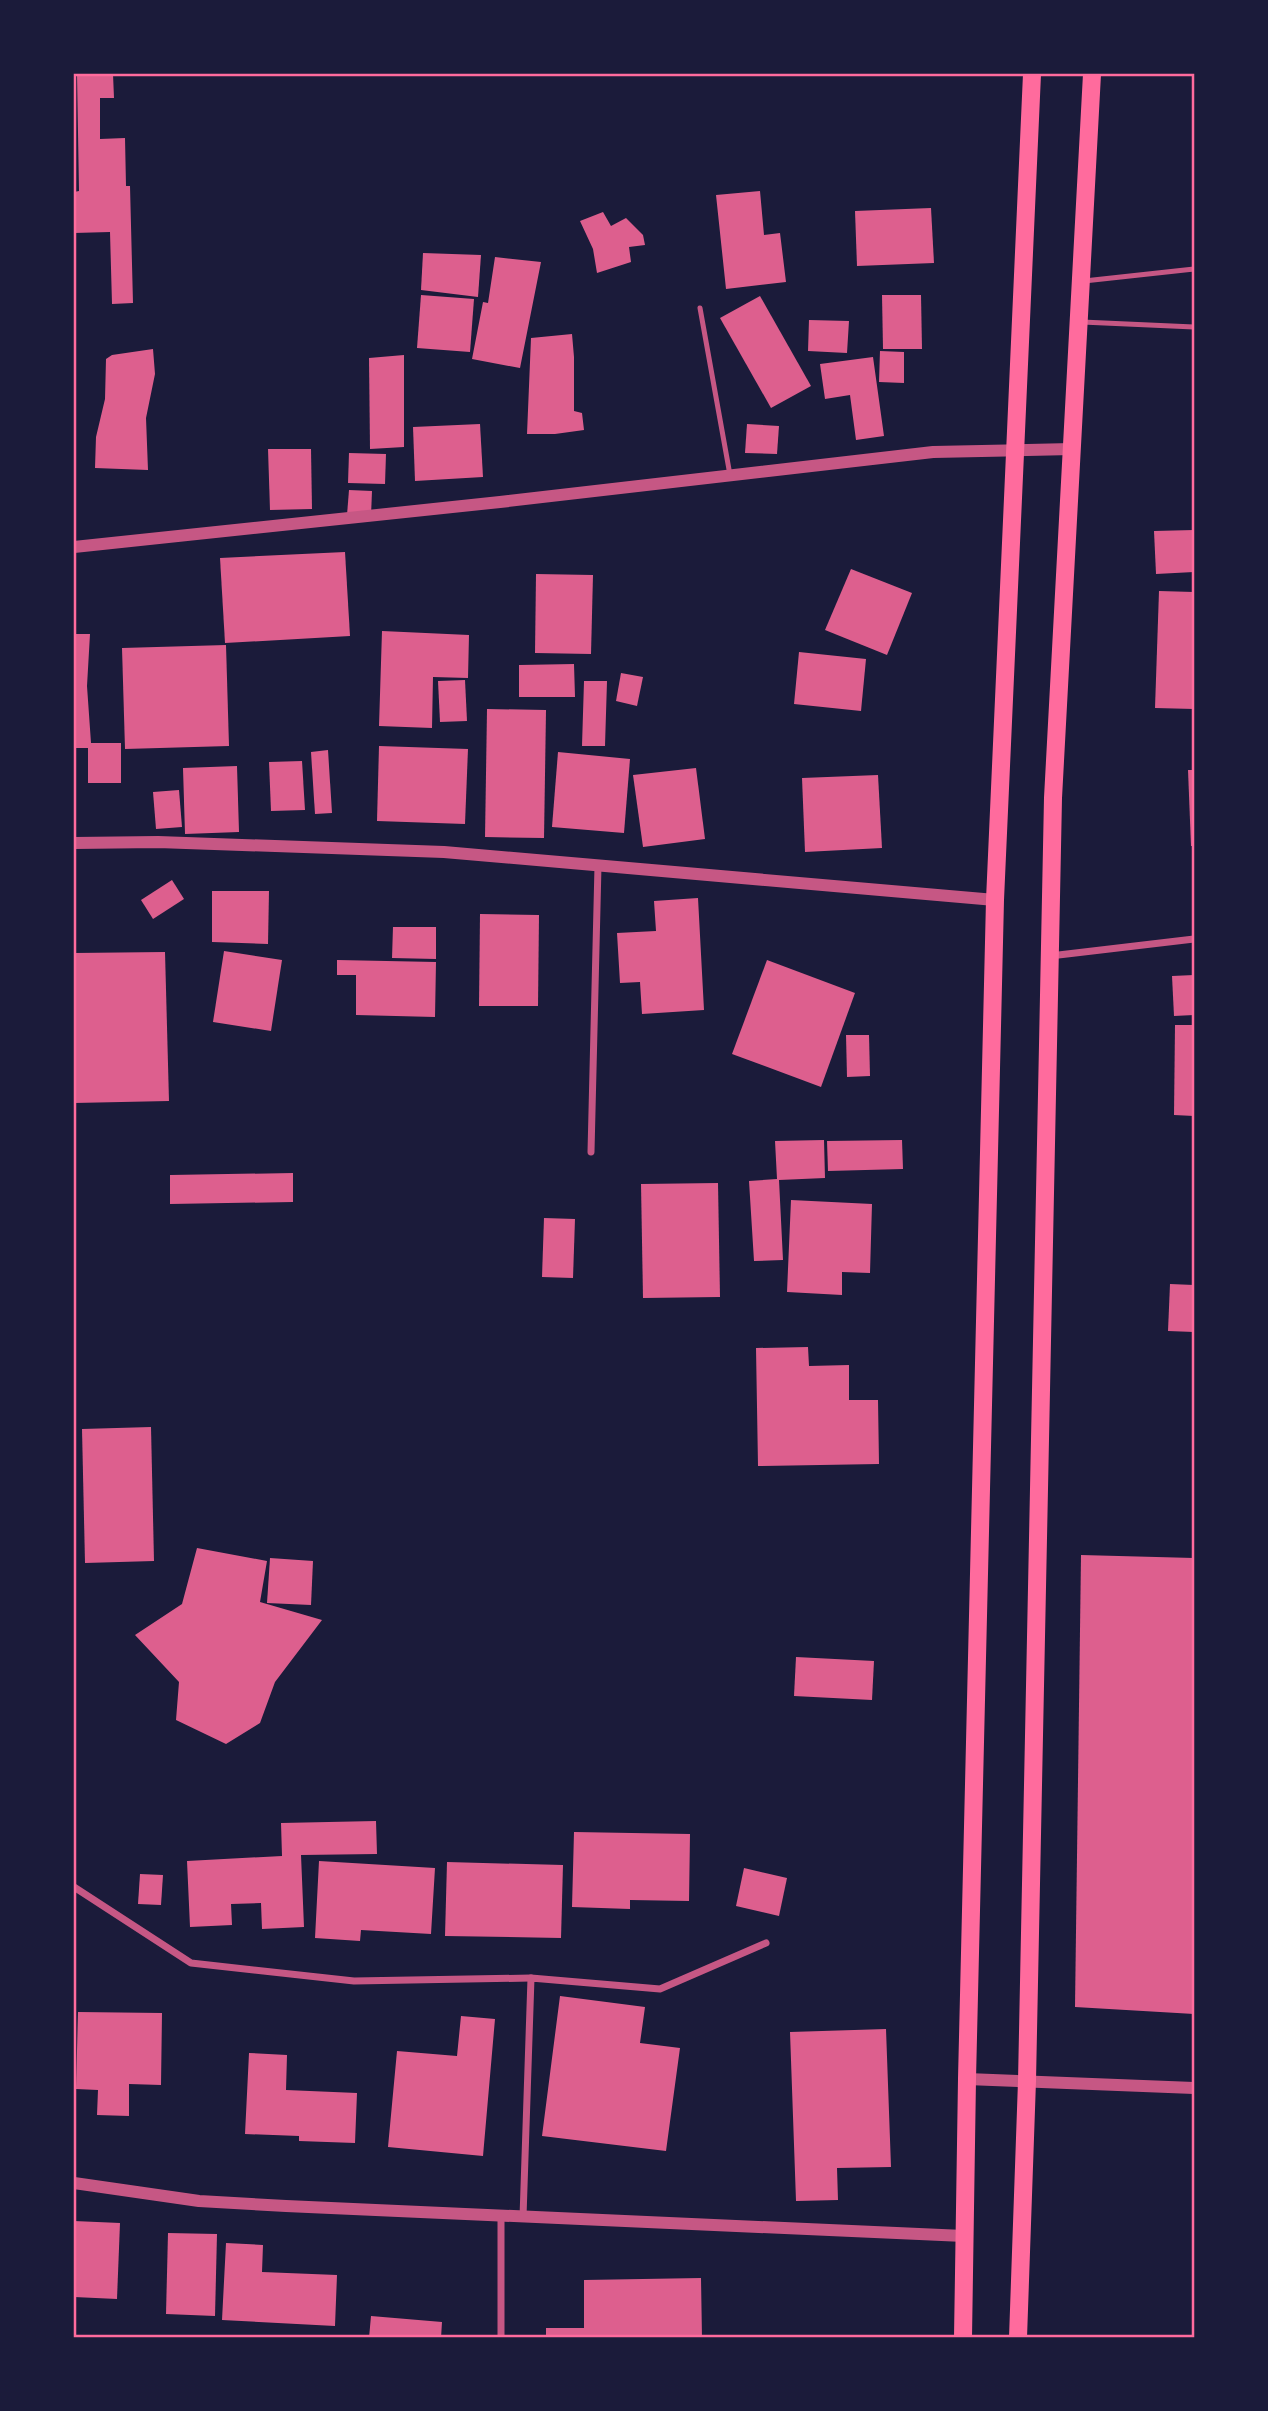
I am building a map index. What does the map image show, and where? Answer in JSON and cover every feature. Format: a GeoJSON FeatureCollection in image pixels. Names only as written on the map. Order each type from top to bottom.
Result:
{"type":"FeatureCollection","features":[{"type":"Feature","properties":{"kind":"main road"},"geometry":{"type":"LineString","coordinates":[[963,2337],[995,900],[1032,74]]}},
{"type":"Feature","properties":{"kind":"main road"},"geometry":{"type":"LineString","coordinates":[[1018,2337],[1027,2081],[1053,798],[1092,74]]}},
{"type":"Feature","properties":{"kind":"street"},"geometry":{"type":"LineString","coordinates":[[74,547],[487,504],[933,452],[1072,449]]}},
{"type":"Feature","properties":{"kind":"street"},"geometry":{"type":"LineString","coordinates":[[74,843],[158,842],[444,852],[995,900]]}},
{"type":"Feature","properties":{"kind":"street"},"geometry":{"type":"LineString","coordinates":[[592,1152],[598,866]]}},
{"type":"Feature","properties":{"kind":"street"},"geometry":{"type":"LineString","coordinates":[[1050,956],[1195,939]]}},
{"type":"Feature","properties":{"kind":"street"},"geometry":{"type":"LineString","coordinates":[[74,1887],[191,1963],[354,1981],[531,1978],[660,1989],[766,1943]]}},
{"type":"Feature","properties":{"kind":"street"},"geometry":{"type":"LineString","coordinates":[[523,2218],[531,1978]]}},
{"type":"Feature","properties":{"kind":"street"},"geometry":{"type":"LineString","coordinates":[[967,2079],[1195,2088]]}},
{"type":"Feature","properties":{"kind":"street"},"geometry":{"type":"LineString","coordinates":[[74,2183],[199,2201],[501,2217],[964,2236]]}},
{"type":"Feature","properties":{"kind":"street"},"geometry":{"type":"LineString","coordinates":[[501,2217],[501,2337]]}},
{"type":"Feature","properties":{"kind":"lane"},"geometry":{"type":"LineString","coordinates":[[1081,282],[1195,269]]}},
{"type":"Feature","properties":{"kind":"lane"},"geometry":{"type":"LineString","coordinates":[[700,308],[730,475]]}},
{"type":"Feature","properties":{"kind":"lane"},"geometry":{"type":"LineString","coordinates":[[1079,322],[1195,327]]}},
{"type":"Feature","properties":{"kind":"building"},"geometry":{"type":"Polygon","coordinates":[[[77,74],[113,74],[114,98],[100,98],[100,139],[125,138],[126,186],[130,186],[133,303],[112,304],[110,232],[74,233],[74,192],[79,191],[77,74]]]}},
{"type":"Feature","properties":{"kind":"building"},"geometry":{"type":"Polygon","coordinates":[[[760,191],[764,235],[780,233],[786,282],[726,289],[716,195],[760,191]]]}},
{"type":"Feature","properties":{"kind":"building"},"geometry":{"type":"Polygon","coordinates":[[[931,208],[934,263],[857,266],[855,211],[931,208]]]}},
{"type":"Feature","properties":{"kind":"building"},"geometry":{"type":"Polygon","coordinates":[[[603,212],[611,226],[626,218],[643,235],[645,245],[629,247],[631,262],[597,273],[593,249],[580,221],[603,212]]]}},
{"type":"Feature","properties":{"kind":"building"},"geometry":{"type":"Polygon","coordinates":[[[423,253],[481,255],[478,297],[421,290],[423,253]]]}},
{"type":"Feature","properties":{"kind":"building"},"geometry":{"type":"Polygon","coordinates":[[[495,257],[541,262],[520,368],[472,359],[483,302],[488,303],[495,257]]]}},
{"type":"Feature","properties":{"kind":"building"},"geometry":{"type":"Polygon","coordinates":[[[421,295],[474,299],[470,352],[417,348],[421,295]]]}},
{"type":"Feature","properties":{"kind":"building"},"geometry":{"type":"Polygon","coordinates":[[[882,295],[921,295],[922,349],[883,349],[882,295]]]}},
{"type":"Feature","properties":{"kind":"building"},"geometry":{"type":"Polygon","coordinates":[[[760,296],[811,386],[771,408],[720,318],[760,296]]]}},
{"type":"Feature","properties":{"kind":"building"},"geometry":{"type":"Polygon","coordinates":[[[809,320],[849,321],[847,353],[808,351],[809,320]]]}},
{"type":"Feature","properties":{"kind":"building"},"geometry":{"type":"Polygon","coordinates":[[[572,334],[574,411],[582,413],[584,430],[527,434],[531,338],[572,334]]]}},
{"type":"Feature","properties":{"kind":"building"},"geometry":{"type":"Polygon","coordinates":[[[153,349],[155,374],[146,418],[148,470],[95,468],[96,437],[105,399],[106,359],[112,355],[153,349]]]}},
{"type":"Feature","properties":{"kind":"building"},"geometry":{"type":"Polygon","coordinates":[[[880,351],[904,352],[904,383],[879,382],[880,351]]]}},
{"type":"Feature","properties":{"kind":"building"},"geometry":{"type":"Polygon","coordinates":[[[404,355],[404,447],[370,449],[369,358],[404,355]]]}},
{"type":"Feature","properties":{"kind":"building"},"geometry":{"type":"Polygon","coordinates":[[[873,357],[884,436],[856,440],[850,395],[825,399],[820,364],[873,357]]]}},
{"type":"Feature","properties":{"kind":"building"},"geometry":{"type":"Polygon","coordinates":[[[480,424],[483,477],[415,481],[413,427],[480,424]]]}},
{"type":"Feature","properties":{"kind":"building"},"geometry":{"type":"Polygon","coordinates":[[[747,424],[779,426],[777,454],[745,453],[747,424]]]}},
{"type":"Feature","properties":{"kind":"building"},"geometry":{"type":"Polygon","coordinates":[[[268,449],[311,449],[312,509],[270,510],[268,449]]]}},
{"type":"Feature","properties":{"kind":"building"},"geometry":{"type":"Polygon","coordinates":[[[349,453],[386,454],[385,484],[348,483],[349,453]]]}},
{"type":"Feature","properties":{"kind":"building"},"geometry":{"type":"Polygon","coordinates":[[[349,490],[372,491],[371,516],[347,515],[349,490]]]}},
{"type":"Feature","properties":{"kind":"building"},"geometry":{"type":"Polygon","coordinates":[[[1194,530],[1194,572],[1156,574],[1154,531],[1194,530]]]}},
{"type":"Feature","properties":{"kind":"building"},"geometry":{"type":"Polygon","coordinates":[[[345,552],[350,636],[225,643],[220,558],[345,552]]]}},
{"type":"Feature","properties":{"kind":"building"},"geometry":{"type":"Polygon","coordinates":[[[851,569],[912,593],[887,655],[825,630],[851,569]]]}},
{"type":"Feature","properties":{"kind":"building"},"geometry":{"type":"Polygon","coordinates":[[[536,574],[593,575],[591,654],[535,653],[536,574]]]}},
{"type":"Feature","properties":{"kind":"building"},"geometry":{"type":"Polygon","coordinates":[[[1159,591],[1194,592],[1194,709],[1155,708],[1159,591]]]}},
{"type":"Feature","properties":{"kind":"building"},"geometry":{"type":"Polygon","coordinates":[[[382,631],[469,635],[468,678],[433,677],[432,728],[379,726],[382,631]]]}},
{"type":"Feature","properties":{"kind":"building"},"geometry":{"type":"Polygon","coordinates":[[[74,634],[90,634],[87,686],[91,743],[121,743],[121,783],[88,783],[88,748],[74,748],[74,634]]]}},
{"type":"Feature","properties":{"kind":"building"},"geometry":{"type":"Polygon","coordinates":[[[226,645],[229,746],[125,749],[122,648],[226,645]]]}},
{"type":"Feature","properties":{"kind":"building"},"geometry":{"type":"Polygon","coordinates":[[[799,652],[866,659],[861,711],[794,704],[799,652]]]}},
{"type":"Feature","properties":{"kind":"building"},"geometry":{"type":"Polygon","coordinates":[[[574,664],[575,697],[519,697],[519,665],[574,664]]]}},
{"type":"Feature","properties":{"kind":"building"},"geometry":{"type":"Polygon","coordinates":[[[621,673],[643,677],[637,706],[616,701],[621,673]]]}},
{"type":"Feature","properties":{"kind":"building"},"geometry":{"type":"Polygon","coordinates":[[[465,680],[467,721],[440,722],[438,681],[465,680]]]}},
{"type":"Feature","properties":{"kind":"building"},"geometry":{"type":"Polygon","coordinates":[[[584,681],[607,681],[605,746],[582,746],[584,681]]]}},
{"type":"Feature","properties":{"kind":"building"},"geometry":{"type":"Polygon","coordinates":[[[487,709],[546,710],[544,838],[485,837],[487,709]]]}},
{"type":"Feature","properties":{"kind":"building"},"geometry":{"type":"Polygon","coordinates":[[[379,746],[468,749],[465,824],[377,821],[379,746]]]}},
{"type":"Feature","properties":{"kind":"building"},"geometry":{"type":"Polygon","coordinates":[[[328,750],[332,813],[315,814],[311,752],[328,750]]]}},
{"type":"Feature","properties":{"kind":"building"},"geometry":{"type":"Polygon","coordinates":[[[558,752],[630,759],[624,833],[552,827],[558,752]]]}},
{"type":"Feature","properties":{"kind":"building"},"geometry":{"type":"Polygon","coordinates":[[[302,761],[305,810],[271,811],[269,762],[302,761]]]}},
{"type":"Feature","properties":{"kind":"building"},"geometry":{"type":"Polygon","coordinates":[[[237,766],[239,832],[185,834],[183,768],[237,766]]]}},
{"type":"Feature","properties":{"kind":"building"},"geometry":{"type":"Polygon","coordinates":[[[696,768],[705,839],[643,847],[633,775],[696,768]]]}},
{"type":"Feature","properties":{"kind":"building"},"geometry":{"type":"Polygon","coordinates":[[[1188,770],[1194,770],[1194,846],[1191,846],[1188,770]]]}},
{"type":"Feature","properties":{"kind":"building"},"geometry":{"type":"Polygon","coordinates":[[[878,775],[882,848],[805,852],[802,778],[878,775]]]}},
{"type":"Feature","properties":{"kind":"building"},"geometry":{"type":"Polygon","coordinates":[[[179,790],[182,827],[156,829],[153,792],[179,790]]]}},
{"type":"Feature","properties":{"kind":"building"},"geometry":{"type":"Polygon","coordinates":[[[172,880],[184,899],[153,919],[141,900],[172,880]]]}},
{"type":"Feature","properties":{"kind":"building"},"geometry":{"type":"Polygon","coordinates":[[[212,891],[269,891],[268,944],[212,942],[212,891]]]}},
{"type":"Feature","properties":{"kind":"building"},"geometry":{"type":"Polygon","coordinates":[[[698,898],[704,1010],[642,1014],[640,982],[620,983],[617,933],[656,931],[654,901],[698,898]]]}},
{"type":"Feature","properties":{"kind":"building"},"geometry":{"type":"Polygon","coordinates":[[[480,914],[539,915],[538,1006],[479,1006],[480,914]]]}},
{"type":"Feature","properties":{"kind":"building"},"geometry":{"type":"Polygon","coordinates":[[[393,927],[436,927],[436,959],[392,958],[393,927]]]}},
{"type":"Feature","properties":{"kind":"building"},"geometry":{"type":"Polygon","coordinates":[[[224,951],[282,960],[271,1031],[213,1022],[224,951]]]}},
{"type":"Feature","properties":{"kind":"building"},"geometry":{"type":"Polygon","coordinates":[[[165,952],[169,1101],[74,1103],[74,953],[165,952]]]}},
{"type":"Feature","properties":{"kind":"building"},"geometry":{"type":"Polygon","coordinates":[[[337,960],[436,962],[435,1017],[356,1015],[356,975],[337,975],[337,960]]]}},
{"type":"Feature","properties":{"kind":"building"},"geometry":{"type":"Polygon","coordinates":[[[767,960],[855,993],[821,1087],[732,1054],[767,960]]]}},
{"type":"Feature","properties":{"kind":"building"},"geometry":{"type":"Polygon","coordinates":[[[1194,975],[1194,1015],[1174,1016],[1172,976],[1194,975]]]}},
{"type":"Feature","properties":{"kind":"building"},"geometry":{"type":"Polygon","coordinates":[[[1175,1025],[1194,1025],[1194,1116],[1174,1115],[1175,1025]]]}},
{"type":"Feature","properties":{"kind":"building"},"geometry":{"type":"Polygon","coordinates":[[[846,1035],[869,1035],[870,1076],[847,1077],[846,1035]]]}},
{"type":"Feature","properties":{"kind":"building"},"geometry":{"type":"Polygon","coordinates":[[[824,1140],[825,1178],[779,1180],[783,1260],[754,1261],[749,1181],[777,1179],[775,1141],[824,1140]]]}},
{"type":"Feature","properties":{"kind":"building"},"geometry":{"type":"Polygon","coordinates":[[[902,1140],[903,1169],[828,1171],[827,1141],[902,1140]]]}},
{"type":"Feature","properties":{"kind":"building"},"geometry":{"type":"Polygon","coordinates":[[[293,1173],[293,1202],[170,1204],[170,1175],[293,1173]]]}},
{"type":"Feature","properties":{"kind":"building"},"geometry":{"type":"Polygon","coordinates":[[[718,1183],[720,1297],[643,1298],[641,1184],[718,1183]]]}},
{"type":"Feature","properties":{"kind":"building"},"geometry":{"type":"Polygon","coordinates":[[[791,1200],[872,1204],[870,1273],[842,1272],[842,1295],[787,1292],[791,1200]]]}},
{"type":"Feature","properties":{"kind":"building"},"geometry":{"type":"Polygon","coordinates":[[[544,1218],[575,1219],[573,1278],[542,1277],[544,1218]]]}},
{"type":"Feature","properties":{"kind":"building"},"geometry":{"type":"Polygon","coordinates":[[[1170,1284],[1194,1285],[1194,1332],[1168,1331],[1170,1284]]]}},
{"type":"Feature","properties":{"kind":"building"},"geometry":{"type":"Polygon","coordinates":[[[808,1347],[809,1366],[849,1365],[849,1400],[878,1400],[879,1464],[758,1466],[756,1348],[808,1347]]]}},
{"type":"Feature","properties":{"kind":"building"},"geometry":{"type":"Polygon","coordinates":[[[151,1427],[154,1561],[85,1563],[82,1429],[151,1427]]]}},
{"type":"Feature","properties":{"kind":"building"},"geometry":{"type":"Polygon","coordinates":[[[197,1548],[267,1561],[260,1602],[322,1620],[275,1682],[260,1723],[226,1744],[176,1720],[179,1682],[135,1635],[182,1604],[197,1548]]]}},
{"type":"Feature","properties":{"kind":"building"},"geometry":{"type":"Polygon","coordinates":[[[1081,1555],[1194,1558],[1194,2014],[1075,2007],[1081,1555]]]}},
{"type":"Feature","properties":{"kind":"building"},"geometry":{"type":"Polygon","coordinates":[[[270,1558],[313,1561],[311,1605],[267,1603],[270,1558]]]}},
{"type":"Feature","properties":{"kind":"building"},"geometry":{"type":"Polygon","coordinates":[[[796,1657],[874,1661],[872,1700],[794,1696],[796,1657]]]}},
{"type":"Feature","properties":{"kind":"building"},"geometry":{"type":"Polygon","coordinates":[[[376,1821],[377,1854],[301,1855],[304,1927],[262,1929],[261,1903],[231,1904],[232,1925],[190,1927],[187,1861],[282,1856],[281,1823],[376,1821]]]}},
{"type":"Feature","properties":{"kind":"building"},"geometry":{"type":"Polygon","coordinates":[[[574,1832],[690,1834],[689,1901],[630,1900],[630,1909],[572,1907],[574,1832]]]}},
{"type":"Feature","properties":{"kind":"building"},"geometry":{"type":"Polygon","coordinates":[[[319,1861],[435,1868],[431,1934],[361,1930],[360,1941],[315,1938],[319,1861]]]}},
{"type":"Feature","properties":{"kind":"building"},"geometry":{"type":"Polygon","coordinates":[[[447,1862],[563,1865],[561,1938],[445,1936],[447,1862]]]}},
{"type":"Feature","properties":{"kind":"building"},"geometry":{"type":"Polygon","coordinates":[[[744,1868],[787,1878],[779,1916],[736,1906],[744,1868]]]}},
{"type":"Feature","properties":{"kind":"building"},"geometry":{"type":"Polygon","coordinates":[[[140,1874],[163,1875],[161,1905],[138,1904],[140,1874]]]}},
{"type":"Feature","properties":{"kind":"building"},"geometry":{"type":"Polygon","coordinates":[[[560,1996],[645,2007],[640,2043],[680,2048],[666,2151],[542,2136],[560,1996]]]}},
{"type":"Feature","properties":{"kind":"building"},"geometry":{"type":"Polygon","coordinates":[[[78,2012],[162,2013],[161,2085],[129,2084],[129,2116],[97,2115],[98,2090],[76,2089],[78,2012]]]}},
{"type":"Feature","properties":{"kind":"building"},"geometry":{"type":"Polygon","coordinates":[[[461,2016],[495,2019],[483,2156],[388,2147],[397,2051],[457,2056],[461,2016]]]}},
{"type":"Feature","properties":{"kind":"building"},"geometry":{"type":"Polygon","coordinates":[[[886,2029],[891,2167],[837,2168],[838,2200],[796,2201],[790,2032],[886,2029]]]}},
{"type":"Feature","properties":{"kind":"building"},"geometry":{"type":"Polygon","coordinates":[[[249,2053],[287,2055],[286,2090],[357,2093],[355,2143],[299,2141],[299,2136],[245,2134],[249,2053]]]}},
{"type":"Feature","properties":{"kind":"building"},"geometry":{"type":"Polygon","coordinates":[[[74,2221],[120,2223],[117,2299],[74,2297],[74,2221]]]}},
{"type":"Feature","properties":{"kind":"building"},"geometry":{"type":"Polygon","coordinates":[[[168,2233],[217,2234],[215,2316],[166,2314],[168,2233]]]}},
{"type":"Feature","properties":{"kind":"building"},"geometry":{"type":"Polygon","coordinates":[[[226,2243],[263,2245],[262,2272],[337,2275],[335,2326],[222,2320],[226,2243]]]}},
{"type":"Feature","properties":{"kind":"building"},"geometry":{"type":"Polygon","coordinates":[[[701,2278],[702,2338],[546,2338],[546,2328],[584,2328],[584,2280],[701,2278]]]}},
{"type":"Feature","properties":{"kind":"building"},"geometry":{"type":"Polygon","coordinates":[[[371,2316],[442,2322],[441,2338],[369,2338],[371,2316]]]}}]}
